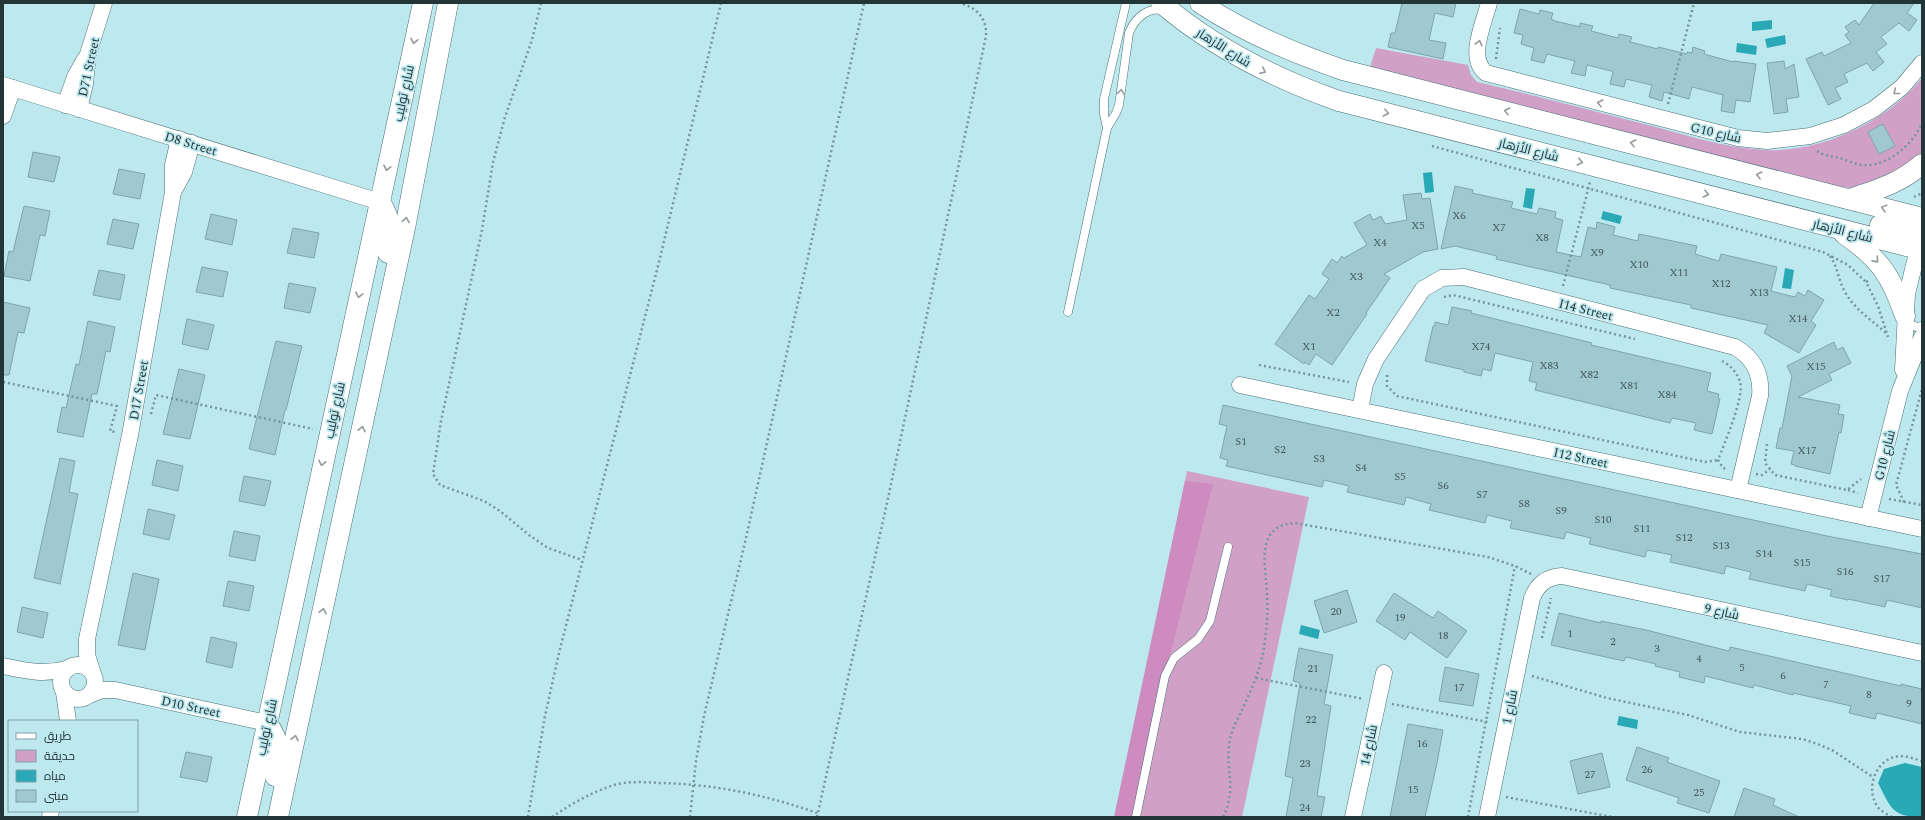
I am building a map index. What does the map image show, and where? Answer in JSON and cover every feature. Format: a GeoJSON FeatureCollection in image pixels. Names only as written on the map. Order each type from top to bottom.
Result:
{"type":"FeatureCollection","features":[{"type":"Feature","properties":{"kind":"street","name":"D71 Street"},"geometry":{"type":"LineString","coordinates":[[72,107],[85,84],[88,54],[104,3]]}},
{"type":"Feature","properties":{"kind":"street","name":"شارع توليب"},"geometry":{"type":"LineString","coordinates":[[247,817],[329,432],[423,3]]}},
{"type":"Feature","properties":{"kind":"street","name":"شارع توليب"},"geometry":{"type":"LineString","coordinates":[[278,817],[405,228],[448,3]]}},
{"type":"Feature","properties":{"kind":"street","name":"شارع الأزهار"},"geometry":{"type":"LineString","coordinates":[[1200,3],[1242,28],[1274,44],[1343,70],[1922,218]]}},
{"type":"Feature","properties":{"kind":"street","name":"G10 شارع"},"geometry":{"type":"LineString","coordinates":[[1489,3],[1476,52],[1476,59],[1482,70],[1491,76],[1664,120],[1752,140],[1781,140],[1810,136],[1844,125],[1874,109],[1902,87],[1922,63]]}},
{"type":"Feature","properties":{"kind":"street","name":"شارع الأزهار"},"geometry":{"type":"LineString","coordinates":[[1166,7],[1202,35],[1267,73],[1339,101],[1834,227],[1921,242]]}},
{"type":"Feature","properties":{"kind":"street","name":"D8 Street"},"geometry":{"type":"LineString","coordinates":[[8,87],[380,202]]}},
{"type":"Feature","properties":{"kind":"street"},"geometry":{"type":"LineString","coordinates":[[3,116],[8,87]]}},
{"type":"Feature","properties":{"kind":"street","name":"D17 Street"},"geometry":{"type":"LineString","coordinates":[[93,672],[87,655],[87,639],[130,435],[173,192],[184,172],[186,141]]}},
{"type":"Feature","properties":{"kind":"street"},"geometry":{"type":"LineString","coordinates":[[1850,199],[1893,184],[1922,164]]}},
{"type":"Feature","properties":{"kind":"street"},"geometry":{"type":"LineString","coordinates":[[380,202],[388,217],[391,234],[378,299],[381,314],[385,321]]}},
{"type":"Feature","properties":{"kind":"street"},"geometry":{"type":"LineString","coordinates":[[1743,204],[1775,204],[1808,208],[1921,242]]}},
{"type":"Feature","properties":{"kind":"street"},"geometry":{"type":"LineString","coordinates":[[1834,227],[1863,247],[1885,270],[1897,292],[1905,319]]}},
{"type":"Feature","properties":{"kind":"street","name":"G10 شارع"},"geometry":{"type":"LineString","coordinates":[[1900,392],[1904,354],[1908,283],[1921,242]]}},
{"type":"Feature","properties":{"kind":"street","name":"I14 Street"},"geometry":{"type":"LineString","coordinates":[[1360,410],[1365,384],[1376,359],[1423,289],[1442,278],[1464,277],[1735,347],[1751,359],[1760,376],[1760,396],[1738,490]]}},
{"type":"Feature","properties":{"kind":"street","name":"G10 شارع"},"geometry":{"type":"LineString","coordinates":[[1868,518],[1900,392],[1922,337]]}},
{"type":"Feature","properties":{"kind":"street","name":"I12 Street"},"geometry":{"type":"LineString","coordinates":[[1240,385],[1922,529]]}},
{"type":"Feature","properties":{"kind":"street","name":"شارع 9"},"geometry":{"type":"LineString","coordinates":[[1543,582],[1552,577],[1562,576],[1922,653]]}},
{"type":"Feature","properties":{"kind":"street","name":"شارع 1"},"geometry":{"type":"LineString","coordinates":[[1488,817],[1516,670],[1532,598],[1536,590],[1543,582]]}},
{"type":"Feature","properties":{"kind":"street","name":"D17 Street"},"geometry":{"type":"LineString","coordinates":[[68,667],[80,654],[87,639]]}},
{"type":"Feature","properties":{"kind":"street"},"geometry":{"type":"LineString","coordinates":[[3,666],[35,673],[51,672],[82,665],[93,672],[95,685],[75,709],[70,720]]}},
{"type":"Feature","properties":{"kind":"street"},"geometry":{"type":"LineString","coordinates":[[68,667],[61,679],[69,720]]}},
{"type":"Feature","properties":{"kind":"street","name":"D10 Street"},"geometry":{"type":"LineString","coordinates":[[93,672],[114,690]]}},
{"type":"Feature","properties":{"kind":"street"},"geometry":{"type":"LineString","coordinates":[[35,673],[76,699],[87,696]]}},
{"type":"Feature","properties":{"kind":"street","name":"شارع 14"},"geometry":{"type":"LineString","coordinates":[[1353,817],[1384,673]]}},
{"type":"Feature","properties":{"kind":"street","name":"D10 Street"},"geometry":{"type":"LineString","coordinates":[[87,696],[102,690],[114,690],[267,723]]}},
{"type":"Feature","properties":{"kind":"street"},"geometry":{"type":"LineString","coordinates":[[266,817],[279,755],[276,738],[267,723]]}},
{"type":"Feature","properties":{"kind":"lane"},"geometry":{"type":"LineString","coordinates":[[1107,128],[1104,114],[1104,99],[1126,3]]}},
{"type":"Feature","properties":{"kind":"lane"},"geometry":{"type":"LineString","coordinates":[[1068,312],[1107,128],[1116,113],[1119,104],[1129,33],[1133,23],[1141,16],[1150,11],[1161,10],[1166,7]]}},
{"type":"Feature","properties":{"kind":"lane"},"geometry":{"type":"LineString","coordinates":[[1120,30],[1129,33]]}},
{"type":"Feature","properties":{"kind":"lane"},"geometry":{"type":"LineString","coordinates":[[1905,319],[1916,327],[1922,326]]}},
{"type":"Feature","properties":{"kind":"lane"},"geometry":{"type":"LineString","coordinates":[[1136,817],[1165,676],[1174,658],[1198,638],[1210,621],[1228,547]]}},
{"type":"Feature","properties":{"kind":"path"},"geometry":{"type":"LineString","coordinates":[[541,3],[532,40],[505,117],[493,162],[482,230],[441,421],[433,474],[440,485],[484,501],[505,514],[543,545],[559,553],[582,560]]}},
{"type":"Feature","properties":{"kind":"path"},"geometry":{"type":"LineString","coordinates":[[528,817],[545,716],[559,653],[659,262],[721,3]]}},
{"type":"Feature","properties":{"kind":"path"},"geometry":{"type":"LineString","coordinates":[[690,817],[693,784],[704,716],[746,538],[864,3]]}},
{"type":"Feature","properties":{"kind":"path"},"geometry":{"type":"LineString","coordinates":[[816,817],[887,503],[986,36],[984,22],[981,15],[969,5],[960,3]]}},
{"type":"Feature","properties":{"kind":"path"},"geometry":{"type":"LineString","coordinates":[[1664,120],[1694,3]]}},
{"type":"Feature","properties":{"kind":"path"},"geometry":{"type":"LineString","coordinates":[[1810,136],[1814,148],[1823,154],[1861,165],[1869,165],[1894,156],[1907,146],[1914,139],[1922,123]]}},
{"type":"Feature","properties":{"kind":"path"},"geometry":{"type":"LineString","coordinates":[[1432,146],[1823,252],[1848,265],[1866,282],[1878,306],[1888,339]]}},
{"type":"Feature","properties":{"kind":"path"},"geometry":{"type":"LineString","coordinates":[[1559,302],[1594,166]]}},
{"type":"Feature","properties":{"kind":"path"},"geometry":{"type":"LineString","coordinates":[[1830,256],[1836,265],[1844,290],[1854,306],[1887,334]]}},
{"type":"Feature","properties":{"kind":"path"},"geometry":{"type":"LineString","coordinates":[[1866,282],[1885,270]]}},
{"type":"Feature","properties":{"kind":"path"},"geometry":{"type":"LineString","coordinates":[[1438,299],[1453,295],[1642,341]]}},
{"type":"Feature","properties":{"kind":"path"},"geometry":{"type":"LineString","coordinates":[[1259,365],[1365,384],[1388,386]]}},
{"type":"Feature","properties":{"kind":"path"},"geometry":{"type":"LineString","coordinates":[[1388,372],[1388,386],[1397,396],[1705,462],[1718,460]]}},
{"type":"Feature","properties":{"kind":"path"},"geometry":{"type":"LineString","coordinates":[[3,382],[117,406],[110,431],[130,435]]}},
{"type":"Feature","properties":{"kind":"path"},"geometry":{"type":"LineString","coordinates":[[1904,502],[1896,485],[1922,389]]}},
{"type":"Feature","properties":{"kind":"path"},"geometry":{"type":"LineString","coordinates":[[151,417],[156,395],[329,432]]}},
{"type":"Feature","properties":{"kind":"path"},"geometry":{"type":"LineString","coordinates":[[1767,444],[1765,463],[1775,475],[1847,490],[1860,480],[1862,473]]}},
{"type":"Feature","properties":{"kind":"path"},"geometry":{"type":"LineString","coordinates":[[1223,817],[1230,797],[1231,785],[1228,755],[1230,738],[1256,678],[1262,660],[1267,616],[1265,550],[1268,539],[1275,530],[1284,524],[1296,523],[1488,557],[1515,566],[1543,582],[1551,598],[1541,640]]}},
{"type":"Feature","properties":{"kind":"path"},"geometry":{"type":"LineString","coordinates":[[1468,817],[1515,566]]}},
{"type":"Feature","properties":{"kind":"path"},"geometry":{"type":"LineString","coordinates":[[1531,684],[1534,669]]}},
{"type":"Feature","properties":{"kind":"path"},"geometry":{"type":"LineString","coordinates":[[1516,670],[1607,698],[1682,714],[1740,732],[1802,739],[1832,750],[1873,777]]}},
{"type":"Feature","properties":{"kind":"path"},"geometry":{"type":"LineString","coordinates":[[1892,817],[1878,807],[1873,798],[1871,788],[1873,777],[1879,767],[1889,759],[1901,756],[1922,761]]}},
{"type":"Feature","properties":{"kind":"path"},"geometry":{"type":"LineString","coordinates":[[552,817],[589,795],[615,785],[654,782],[693,784],[762,796],[817,813]]}},
{"type":"Feature","properties":{"kind":"path"},"geometry":{"type":"LineString","coordinates":[[1507,804],[1510,790]]}},
{"type":"Feature","properties":{"kind":"path"},"geometry":{"type":"LineString","coordinates":[[1492,795],[1612,817]]}},
{"type":"Feature","properties":{"kind":"green space"},"geometry":{"type":"Polygon","coordinates":[[[1376,48],[1468,65],[1471,75],[1477,82],[1710,142],[1765,150],[1786,150],[1808,146],[1830,140],[1852,131],[1891,108],[1908,94],[1922,78],[1922,157],[1908,168],[1851,188],[1834,186],[1370,67],[1376,48]]]}},
{"type":"Feature","properties":{"kind":"green space"},"geometry":{"type":"Polygon","coordinates":[[[1187,471],[1309,497],[1242,817],[1116,817],[1187,471]]]}},
{"type":"Feature","properties":{"kind":"shaded area"},"geometry":{"type":"Polygon","coordinates":[[[1185,481],[1213,484],[1165,676],[1136,817],[1114,817],[1185,481]]]}},
{"type":"Feature","properties":{"kind":"water"},"geometry":{"type":"Polygon","coordinates":[[[1772,20],[1772,29],[1752,31],[1752,22],[1772,20]]]}},
{"type":"Feature","properties":{"kind":"water"},"geometry":{"type":"Polygon","coordinates":[[[1785,35],[1786,44],[1767,48],[1765,39],[1785,35]]]}},
{"type":"Feature","properties":{"kind":"water"},"geometry":{"type":"Polygon","coordinates":[[[1737,43],[1757,46],[1756,55],[1736,52],[1737,43]]]}},
{"type":"Feature","properties":{"kind":"water"},"geometry":{"type":"Polygon","coordinates":[[[1432,172],[1434,192],[1425,193],[1423,173],[1432,172]]]}},
{"type":"Feature","properties":{"kind":"water"},"geometry":{"type":"Polygon","coordinates":[[[1526,188],[1535,189],[1532,209],[1523,207],[1526,188]]]}},
{"type":"Feature","properties":{"kind":"water"},"geometry":{"type":"Polygon","coordinates":[[[1603,211],[1622,216],[1620,224],[1601,219],[1603,211]]]}},
{"type":"Feature","properties":{"kind":"water"},"geometry":{"type":"Polygon","coordinates":[[[1785,268],[1794,270],[1791,289],[1782,288],[1785,268]]]}},
{"type":"Feature","properties":{"kind":"water"},"geometry":{"type":"Polygon","coordinates":[[[1301,625],[1320,630],[1318,639],[1299,634],[1301,625]]]}},
{"type":"Feature","properties":{"kind":"water"},"geometry":{"type":"Polygon","coordinates":[[[1619,716],[1638,720],[1637,729],[1617,725],[1619,716]]]}},
{"type":"Feature","properties":{"kind":"water"},"geometry":{"type":"Polygon","coordinates":[[[1905,763],[1922,767],[1922,817],[1912,817],[1898,813],[1886,799],[1878,783],[1884,769],[1905,763]]]}},
{"type":"Feature","properties":{"kind":"building"},"geometry":{"type":"Polygon","coordinates":[[[1402,3],[1456,3],[1453,17],[1435,13],[1429,40],[1446,43],[1443,59],[1388,47],[1391,33],[1395,33],[1402,3]]]}},
{"type":"Feature","properties":{"kind":"building"},"geometry":{"type":"Polygon","coordinates":[[[1874,3],[1914,3],[1907,13],[1917,20],[1909,31],[1899,23],[1881,37],[1887,44],[1876,52],[1884,62],[1873,71],[1867,63],[1844,74],[1848,82],[1835,88],[1841,99],[1828,105],[1806,59],[1822,52],[1824,56],[1851,43],[1845,35],[1849,32],[1845,27],[1855,20],[1859,25],[1874,3]]]}},
{"type":"Feature","properties":{"kind":"building"},"geometry":{"type":"Polygon","coordinates":[[[1520,9],[1539,14],[1540,10],[1553,13],[1551,19],[1555,21],[1580,27],[1580,23],[1593,26],[1591,31],[1618,38],[1619,34],[1632,37],[1630,42],[1658,49],[1658,47],[1687,54],[1687,52],[1692,53],[1693,47],[1705,51],[1704,54],[1733,62],[1756,64],[1750,102],[1736,100],[1734,113],[1721,111],[1723,95],[1692,87],[1689,99],[1664,92],[1662,101],[1649,97],[1652,85],[1626,79],[1624,87],[1610,84],[1613,72],[1611,71],[1587,65],[1585,76],[1571,73],[1575,61],[1547,54],[1544,63],[1531,60],[1534,48],[1521,44],[1523,35],[1514,33],[1520,9]]]}},
{"type":"Feature","properties":{"kind":"building"},"geometry":{"type":"Polygon","coordinates":[[[1784,61],[1785,69],[1794,64],[1799,97],[1786,99],[1788,112],[1774,114],[1767,63],[1784,61]]]}},
{"type":"Feature","properties":{"kind":"building"},"geometry":{"type":"Polygon","coordinates":[[[1883,124],[1895,146],[1879,154],[1868,132],[1883,124]]]}},
{"type":"Feature","properties":{"kind":"building"},"geometry":{"type":"Polygon","coordinates":[[[33,152],[60,157],[54,182],[28,177],[33,152]]]}},
{"type":"Feature","properties":{"kind":"building"},"geometry":{"type":"Polygon","coordinates":[[[119,169],[145,174],[140,199],[113,194],[119,169]]]}},
{"type":"Feature","properties":{"kind":"building"},"geometry":{"type":"Polygon","coordinates":[[[1455,186],[1473,190],[1472,193],[1513,202],[1511,208],[1537,214],[1539,208],[1556,212],[1555,218],[1563,220],[1556,252],[1581,257],[1588,227],[1596,229],[1597,222],[1615,227],[1613,235],[1638,241],[1639,234],[1697,246],[1695,254],[1719,261],[1721,254],[1777,267],[1771,291],[1795,297],[1798,292],[1805,296],[1808,290],[1824,300],[1811,321],[1816,325],[1799,353],[1764,333],[1768,325],[1691,308],[1691,305],[1610,288],[1610,285],[1496,259],[1497,256],[1455,246],[1441,249],[1455,186]]]}},
{"type":"Feature","properties":{"kind":"building"},"geometry":{"type":"Polygon","coordinates":[[[1421,193],[1422,199],[1430,198],[1438,249],[1423,252],[1384,274],[1390,278],[1332,365],[1316,354],[1309,365],[1305,362],[1304,364],[1275,344],[1309,295],[1315,299],[1329,279],[1322,274],[1332,259],[1337,263],[1342,256],[1344,258],[1367,245],[1354,223],[1370,214],[1373,220],[1381,216],[1385,224],[1407,220],[1403,195],[1421,193]]]}},
{"type":"Feature","properties":{"kind":"building"},"geometry":{"type":"Polygon","coordinates":[[[24,206],[50,211],[45,236],[40,235],[30,281],[4,276],[9,251],[13,252],[24,206]]]}},
{"type":"Feature","properties":{"kind":"building"},"geometry":{"type":"Polygon","coordinates":[[[211,214],[237,220],[232,245],[205,239],[211,214]]]}},
{"type":"Feature","properties":{"kind":"building"},"geometry":{"type":"Polygon","coordinates":[[[113,219],[139,224],[133,249],[107,244],[113,219]]]}},
{"type":"Feature","properties":{"kind":"building"},"geometry":{"type":"Polygon","coordinates":[[[293,228],[319,233],[314,258],[287,253],[293,228]]]}},
{"type":"Feature","properties":{"kind":"building"},"geometry":{"type":"Polygon","coordinates":[[[202,267],[228,272],[223,297],[196,292],[202,267]]]}},
{"type":"Feature","properties":{"kind":"building"},"geometry":{"type":"Polygon","coordinates":[[[99,270],[125,275],[120,300],[93,295],[99,270]]]}},
{"type":"Feature","properties":{"kind":"building"},"geometry":{"type":"Polygon","coordinates":[[[289,283],[316,288],[310,313],[284,308],[289,283]]]}},
{"type":"Feature","properties":{"kind":"building"},"geometry":{"type":"Polygon","coordinates":[[[3,302],[30,308],[24,333],[18,332],[9,375],[3,375],[3,302]]]}},
{"type":"Feature","properties":{"kind":"building"},"geometry":{"type":"Polygon","coordinates":[[[1452,307],[1592,343],[1591,345],[1711,373],[1707,391],[1719,394],[1718,398],[1720,399],[1712,434],[1694,430],[1696,423],[1672,418],[1670,423],[1535,390],[1537,383],[1529,381],[1533,362],[1495,353],[1491,371],[1483,369],[1481,376],[1464,372],[1464,370],[1425,361],[1435,322],[1448,325],[1452,307]]]}},
{"type":"Feature","properties":{"kind":"building"},"geometry":{"type":"Polygon","coordinates":[[[187,319],[214,325],[208,350],[182,344],[187,319]]]}},
{"type":"Feature","properties":{"kind":"building"},"geometry":{"type":"Polygon","coordinates":[[[88,321],[115,327],[110,352],[106,351],[97,394],[92,394],[83,437],[57,432],[62,407],[66,408],[76,364],[79,365],[88,321]]]}},
{"type":"Feature","properties":{"kind":"building"},"geometry":{"type":"Polygon","coordinates":[[[276,341],[302,346],[275,455],[249,449],[276,341]]]}},
{"type":"Feature","properties":{"kind":"building"},"geometry":{"type":"Polygon","coordinates":[[[1834,342],[1837,350],[1843,347],[1851,363],[1829,374],[1832,380],[1798,397],[1840,405],[1838,414],[1844,415],[1841,433],[1839,432],[1830,474],[1795,466],[1791,464],[1794,451],[1776,448],[1780,428],[1782,428],[1792,376],[1787,366],[1834,342]]]}},
{"type":"Feature","properties":{"kind":"building"},"geometry":{"type":"Polygon","coordinates":[[[179,369],[205,375],[190,439],[163,434],[179,369]]]}},
{"type":"Feature","properties":{"kind":"building"},"geometry":{"type":"Polygon","coordinates":[[[1223,405],[1827,536],[1922,554],[1922,608],[1887,600],[1885,607],[1848,600],[1830,596],[1832,590],[1807,584],[1805,591],[1749,579],[1751,572],[1726,566],[1724,574],[1670,562],[1672,555],[1647,550],[1645,557],[1589,544],[1591,538],[1566,532],[1564,539],[1510,528],[1512,521],[1487,515],[1485,523],[1429,510],[1431,504],[1406,497],[1404,505],[1347,492],[1349,486],[1324,480],[1322,487],[1226,466],[1228,460],[1220,458],[1227,426],[1219,424],[1223,405]]]}},
{"type":"Feature","properties":{"kind":"building"},"geometry":{"type":"Polygon","coordinates":[[[60,458],[75,461],[69,492],[78,494],[60,584],[34,578],[60,458]]]}},
{"type":"Feature","properties":{"kind":"building"},"geometry":{"type":"Polygon","coordinates":[[[157,460],[183,466],[178,491],[152,485],[157,460]]]}},
{"type":"Feature","properties":{"kind":"building"},"geometry":{"type":"Polygon","coordinates":[[[244,476],[271,481],[265,506],[239,501],[244,476]]]}},
{"type":"Feature","properties":{"kind":"building"},"geometry":{"type":"Polygon","coordinates":[[[148,509],[175,515],[169,540],[143,534],[148,509]]]}},
{"type":"Feature","properties":{"kind":"building"},"geometry":{"type":"Polygon","coordinates":[[[234,531],[260,536],[255,561],[229,556],[234,531]]]}},
{"type":"Feature","properties":{"kind":"building"},"geometry":{"type":"Polygon","coordinates":[[[133,573],[159,579],[145,650],[118,645],[133,573]]]}},
{"type":"Feature","properties":{"kind":"building"},"geometry":{"type":"Polygon","coordinates":[[[228,581],[254,586],[249,611],[223,606],[228,581]]]}},
{"type":"Feature","properties":{"kind":"building"},"geometry":{"type":"Polygon","coordinates":[[[1347,590],[1357,622],[1324,633],[1314,601],[1347,590]]]}},
{"type":"Feature","properties":{"kind":"building"},"geometry":{"type":"Polygon","coordinates":[[[1394,593],[1433,618],[1438,611],[1467,631],[1447,658],[1410,632],[1405,640],[1376,621],[1394,593]]]}},
{"type":"Feature","properties":{"kind":"building"},"geometry":{"type":"Polygon","coordinates":[[[22,607],[48,613],[43,638],[17,632],[22,607]]]}},
{"type":"Feature","properties":{"kind":"building"},"geometry":{"type":"Polygon","coordinates":[[[1559,613],[1601,623],[1601,621],[1646,630],[1729,651],[1730,647],[1901,686],[1901,684],[1922,689],[1922,724],[1877,713],[1875,719],[1849,713],[1851,706],[1793,693],[1793,695],[1754,685],[1753,688],[1705,676],[1704,683],[1679,677],[1680,672],[1655,666],[1656,664],[1626,657],[1624,661],[1551,645],[1559,613]]]}},
{"type":"Feature","properties":{"kind":"building"},"geometry":{"type":"Polygon","coordinates":[[[211,637],[237,643],[232,668],[206,662],[211,637]]]}},
{"type":"Feature","properties":{"kind":"building"},"geometry":{"type":"Polygon","coordinates":[[[1299,648],[1333,655],[1324,704],[1331,706],[1317,796],[1325,797],[1321,817],[1286,817],[1293,778],[1285,776],[1300,683],[1293,681],[1299,648]]]}},
{"type":"Feature","properties":{"kind":"building"},"geometry":{"type":"Polygon","coordinates":[[[1445,667],[1479,674],[1473,706],[1439,701],[1445,667]]]}},
{"type":"Feature","properties":{"kind":"building"},"geometry":{"type":"Polygon","coordinates":[[[1408,724],[1443,730],[1437,763],[1425,817],[1390,817],[1408,724]]]}},
{"type":"Feature","properties":{"kind":"building"},"geometry":{"type":"Polygon","coordinates":[[[1637,747],[1669,758],[1667,762],[1720,781],[1709,813],[1677,803],[1679,798],[1626,780],[1637,747]]]}},
{"type":"Feature","properties":{"kind":"building"},"geometry":{"type":"Polygon","coordinates":[[[186,752],[212,757],[207,782],[180,777],[186,752]]]}},
{"type":"Feature","properties":{"kind":"building"},"geometry":{"type":"Polygon","coordinates":[[[1602,753],[1610,787],[1578,794],[1570,761],[1602,753]]]}},
{"type":"Feature","properties":{"kind":"building"},"geometry":{"type":"Polygon","coordinates":[[[1744,788],[1775,799],[1773,805],[1799,817],[1734,817],[1744,788]]]}}]}
